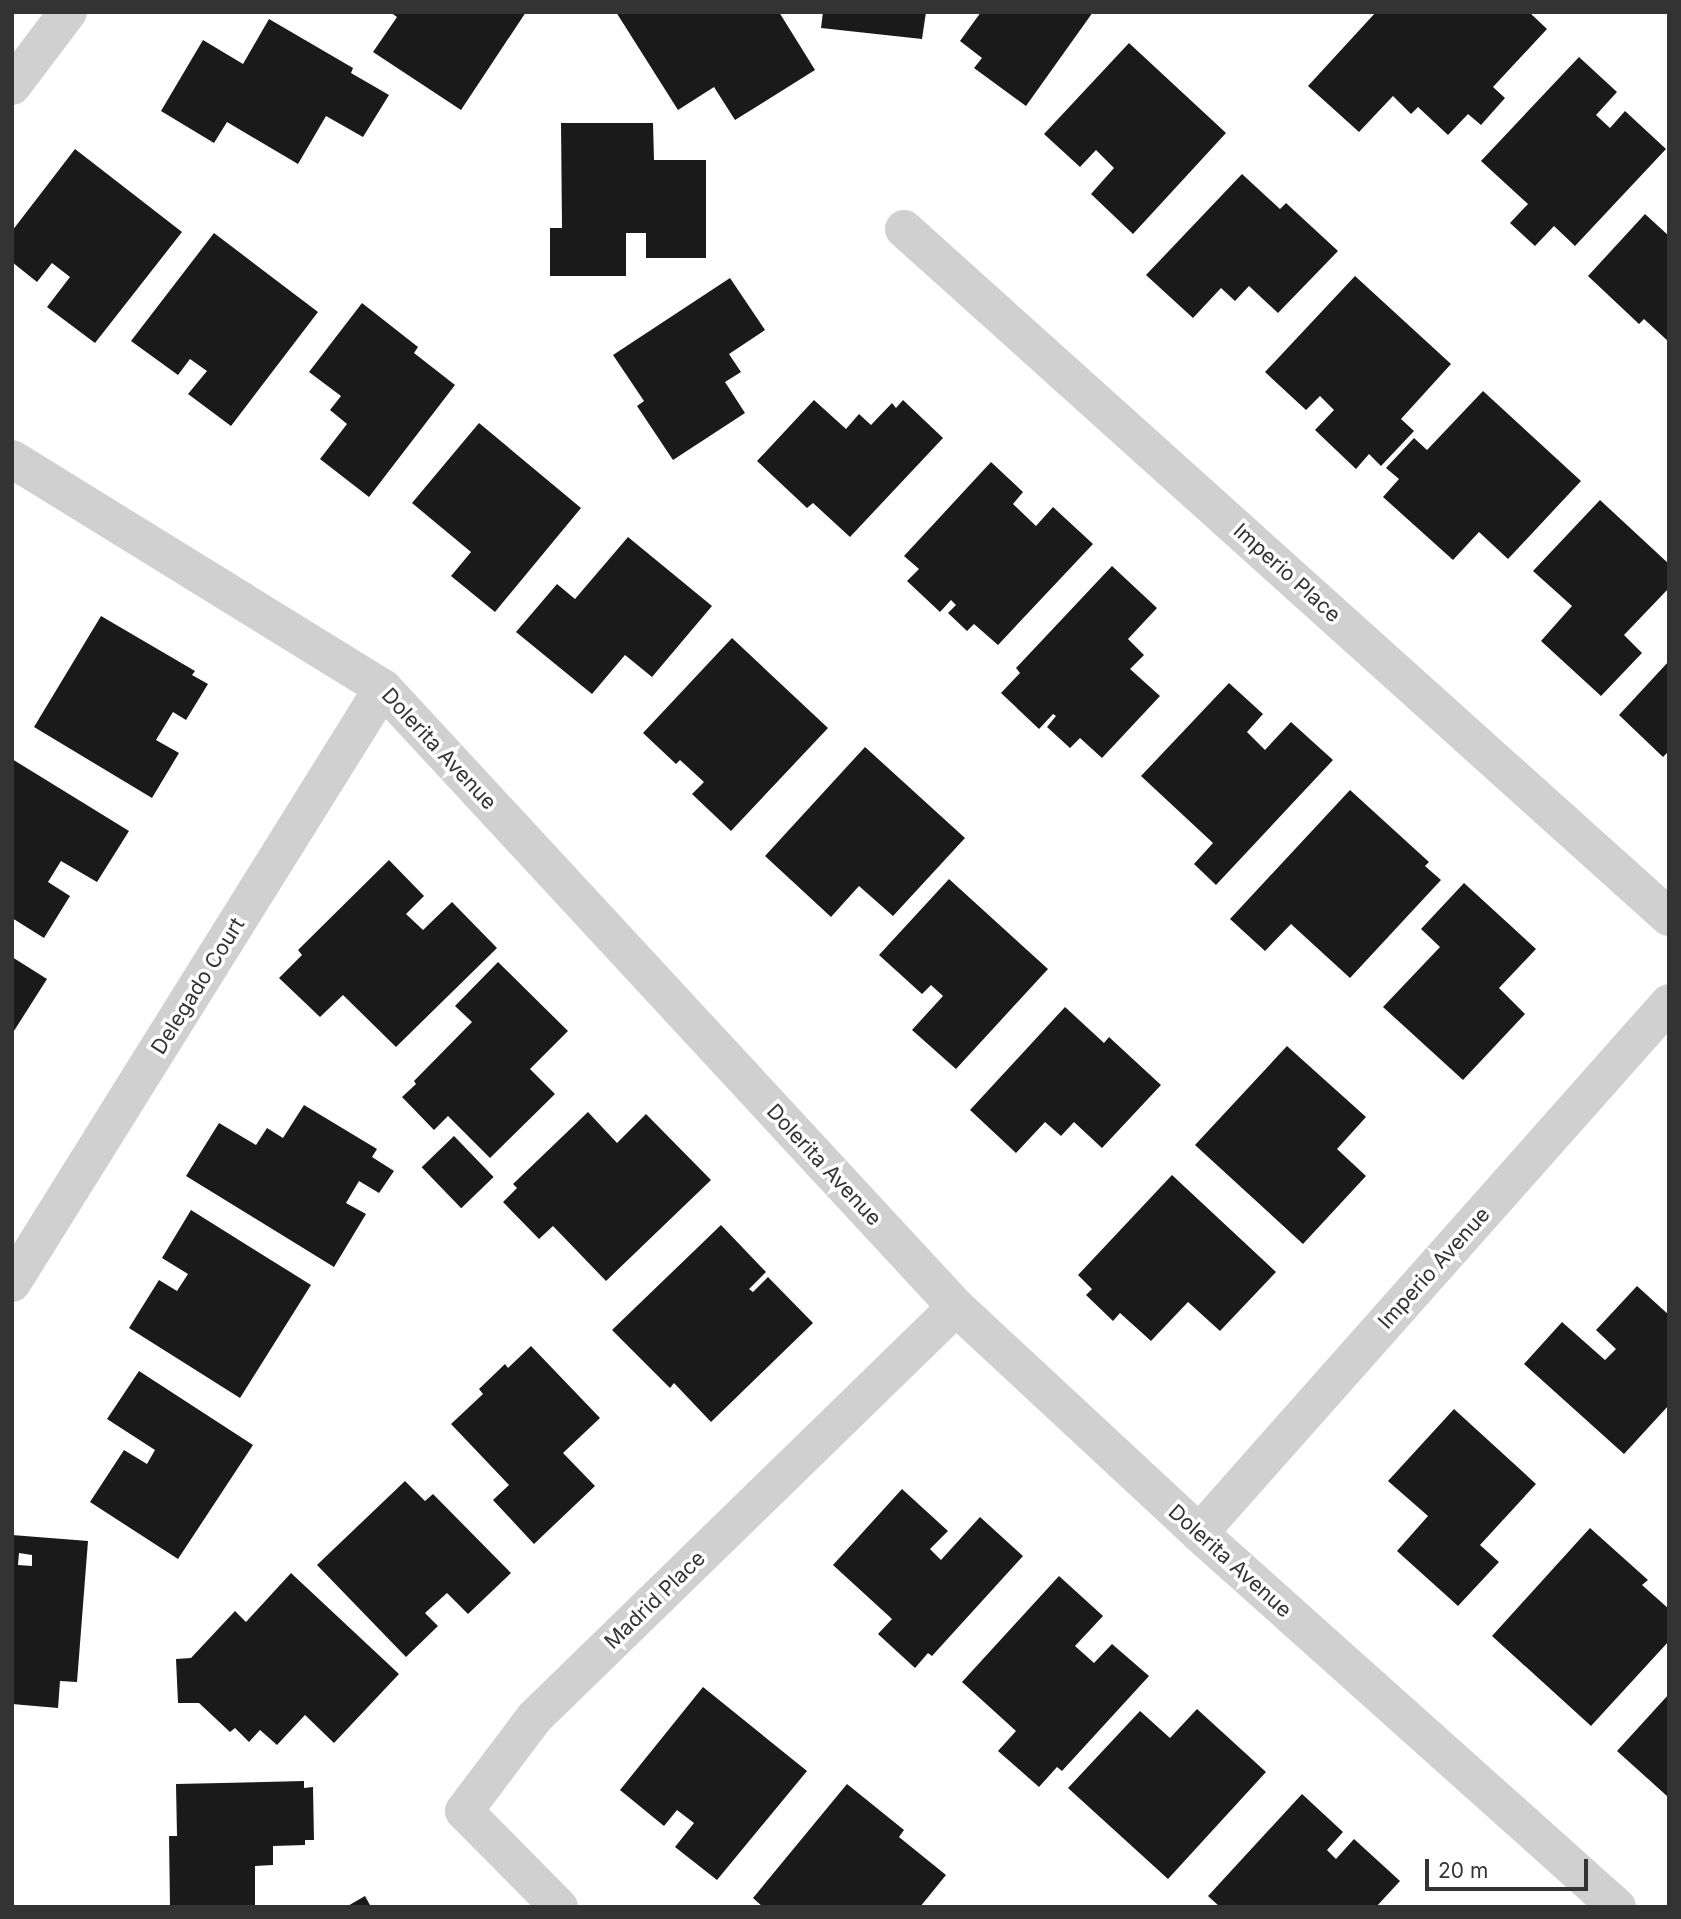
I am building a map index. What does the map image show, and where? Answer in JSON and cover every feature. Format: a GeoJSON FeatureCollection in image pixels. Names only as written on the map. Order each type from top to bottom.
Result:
{"type":"FeatureCollection","features":[{"type":"Feature","properties":{"kind":"street"},"geometry":{"type":"LineString","coordinates":[[12,86],[68,12]]}},
{"type":"Feature","properties":{"kind":"street","name":"Imperio Place"},"geometry":{"type":"LineString","coordinates":[[904,229],[1669,917]]}},
{"type":"Feature","properties":{"kind":"street","name":"Dolerita Avenue"},"geometry":{"type":"LineString","coordinates":[[12,459],[383,688],[956,1307],[1199,1533],[1617,1907]]}},
{"type":"Feature","properties":{"kind":"street","name":"Delegado Court"},"geometry":{"type":"LineString","coordinates":[[12,1283],[383,688]]}},
{"type":"Feature","properties":{"kind":"street","name":"Imperio Avenue"},"geometry":{"type":"LineString","coordinates":[[1199,1533],[1669,1003]]}},
{"type":"Feature","properties":{"kind":"street","name":"Madrid Place"},"geometry":{"type":"LineString","coordinates":[[559,1907],[464,1811],[534,1718],[956,1307]]}},
{"type":"Feature","properties":{"kind":"building"},"geometry":{"type":"Polygon","coordinates":[[[390,12],[526,12],[461,110],[373,52],[397,17],[390,12]]]}},
{"type":"Feature","properties":{"kind":"building"},"geometry":{"type":"Polygon","coordinates":[[[616,12],[779,12],[815,70],[735,120],[714,87],[678,110],[616,12]]]}},
{"type":"Feature","properties":{"kind":"building"},"geometry":{"type":"Polygon","coordinates":[[[823,12],[926,12],[922,39],[821,28],[823,12]]]}},
{"type":"Feature","properties":{"kind":"building"},"geometry":{"type":"Polygon","coordinates":[[[981,12],[1093,12],[1026,106],[974,68],[982,58],[960,41],[981,12]]]}},
{"type":"Feature","properties":{"kind":"building"},"geometry":{"type":"Polygon","coordinates":[[[1376,12],[1529,12],[1547,29],[1493,87],[1505,98],[1481,125],[1468,114],[1448,135],[1418,107],[1411,114],[1393,96],[1359,132],[1308,86],[1376,12]]]}},
{"type":"Feature","properties":{"kind":"building"},"geometry":{"type":"Polygon","coordinates":[[[269,19],[353,68],[351,73],[389,95],[363,137],[326,116],[298,164],[227,122],[214,143],[161,111],[203,40],[243,64],[269,19]]]}},
{"type":"Feature","properties":{"kind":"building"},"geometry":{"type":"Polygon","coordinates":[[[1129,43],[1226,133],[1133,234],[1091,194],[1114,168],[1096,150],[1080,167],[1044,134],[1129,43]]]}},
{"type":"Feature","properties":{"kind":"building"},"geometry":{"type":"Polygon","coordinates":[[[1579,57],[1617,92],[1596,115],[1610,128],[1625,111],[1666,149],[1575,246],[1554,226],[1535,246],[1510,223],[1528,204],[1481,161],[1579,57]]]}},
{"type":"Feature","properties":{"kind":"building"},"geometry":{"type":"Polygon","coordinates":[[[561,123],[653,123],[654,160],[706,160],[706,258],[646,258],[646,233],[626,233],[626,276],[550,276],[550,228],[562,228],[561,123]]]}},
{"type":"Feature","properties":{"kind":"building"},"geometry":{"type":"Polygon","coordinates":[[[75,149],[182,232],[95,343],[47,307],[70,277],[52,263],[37,282],[12,262],[12,231],[75,149]]]}},
{"type":"Feature","properties":{"kind":"building"},"geometry":{"type":"Polygon","coordinates":[[[1242,174],[1280,209],[1286,203],[1338,251],[1278,313],[1249,286],[1235,301],[1221,288],[1193,318],[1146,275],[1242,174]]]}},
{"type":"Feature","properties":{"kind":"building"},"geometry":{"type":"Polygon","coordinates":[[[1645,214],[1669,236],[1669,342],[1644,319],[1639,324],[1588,276],[1645,214]]]}},
{"type":"Feature","properties":{"kind":"building"},"geometry":{"type":"Polygon","coordinates":[[[214,233],[318,312],[231,426],[188,394],[207,371],[190,359],[178,375],[131,341],[214,233]]]}},
{"type":"Feature","properties":{"kind":"building"},"geometry":{"type":"Polygon","coordinates":[[[1355,276],[1451,364],[1401,419],[1414,431],[1381,466],[1369,454],[1356,469],[1315,430],[1334,410],[1320,396],[1306,410],[1265,372],[1355,276]]]}},
{"type":"Feature","properties":{"kind":"building"},"geometry":{"type":"Polygon","coordinates":[[[730,278],[765,330],[729,354],[741,372],[725,382],[745,413],[673,460],[637,406],[644,401],[613,355],[730,278]]]}},
{"type":"Feature","properties":{"kind":"building"},"geometry":{"type":"Polygon","coordinates":[[[362,303],[418,347],[414,353],[455,385],[369,497],[320,459],[347,424],[330,410],[341,396],[309,372],[362,303]]]}},
{"type":"Feature","properties":{"kind":"building"},"geometry":{"type":"Polygon","coordinates":[[[1483,391],[1581,481],[1508,559],[1479,532],[1453,560],[1383,497],[1399,479],[1386,468],[1414,438],[1427,450],[1483,391]]]}},
{"type":"Feature","properties":{"kind":"building"},"geometry":{"type":"Polygon","coordinates":[[[814,400],[846,429],[859,414],[871,425],[892,403],[896,408],[903,400],[943,438],[850,537],[813,503],[807,508],[757,461],[814,400]]]}},
{"type":"Feature","properties":{"kind":"building"},"geometry":{"type":"Polygon","coordinates":[[[479,423],[581,508],[495,612],[451,576],[471,552],[412,503],[479,423]]]}},
{"type":"Feature","properties":{"kind":"building"},"geometry":{"type":"Polygon","coordinates":[[[991,462],[1023,492],[1013,504],[1036,526],[1053,507],[1093,544],[998,645],[974,624],[967,631],[948,613],[956,605],[951,600],[940,612],[907,581],[919,569],[904,556],[991,462]]]}},
{"type":"Feature","properties":{"kind":"building"},"geometry":{"type":"Polygon","coordinates":[[[1600,500],[1669,564],[1669,588],[1624,635],[1642,653],[1601,696],[1541,641],[1572,606],[1533,571],[1600,500]]]}},
{"type":"Feature","properties":{"kind":"building"},"geometry":{"type":"Polygon","coordinates":[[[628,537],[712,606],[652,677],[625,655],[592,694],[516,632],[557,584],[575,599],[628,537]]]}},
{"type":"Feature","properties":{"kind":"building"},"geometry":{"type":"Polygon","coordinates":[[[1112,566],[1157,608],[1128,639],[1144,655],[1130,669],[1160,696],[1102,758],[1080,738],[1070,748],[1047,727],[1056,716],[1053,714],[1039,729],[1001,693],[1020,673],[1016,668],[1112,566]]]}},
{"type":"Feature","properties":{"kind":"building"},"geometry":{"type":"Polygon","coordinates":[[[101,616],[195,671],[192,675],[208,684],[186,720],[173,712],[156,740],[179,753],[152,798],[34,727],[101,616]]]}},
{"type":"Feature","properties":{"kind":"building"},"geometry":{"type":"Polygon","coordinates":[[[732,638],[828,728],[731,831],[692,794],[704,782],[680,760],[676,764],[643,733],[732,638]]]}},
{"type":"Feature","properties":{"kind":"building"},"geometry":{"type":"Polygon","coordinates":[[[1669,661],[1669,751],[1663,757],[1619,715],[1669,661]]]}},
{"type":"Feature","properties":{"kind":"building"},"geometry":{"type":"Polygon","coordinates":[[[1229,683],[1263,714],[1247,732],[1265,750],[1291,722],[1333,760],[1216,885],[1194,864],[1213,843],[1141,776],[1229,683]]]}},
{"type":"Feature","properties":{"kind":"building"},"geometry":{"type":"Polygon","coordinates":[[[865,747],[965,838],[893,916],[859,886],[831,917],[765,856],[865,747]]]}},
{"type":"Feature","properties":{"kind":"building"},"geometry":{"type":"Polygon","coordinates":[[[12,759],[129,831],[97,882],[61,861],[48,882],[70,896],[44,938],[12,918],[12,759]]]}},
{"type":"Feature","properties":{"kind":"building"},"geometry":{"type":"Polygon","coordinates":[[[1350,790],[1429,862],[1425,866],[1441,880],[1350,978],[1291,924],[1265,951],[1230,919],[1350,790]]]}},
{"type":"Feature","properties":{"kind":"building"},"geometry":{"type":"Polygon","coordinates":[[[389,860],[424,896],[406,914],[423,930],[452,902],[497,948],[396,1047],[343,995],[320,1017],[279,978],[302,955],[298,950],[389,860]]]}},
{"type":"Feature","properties":{"kind":"building"},"geometry":{"type":"Polygon","coordinates":[[[949,879],[1048,969],[956,1069],[912,1030],[943,996],[931,985],[922,994],[879,955],[949,879]]]}},
{"type":"Feature","properties":{"kind":"building"},"geometry":{"type":"Polygon","coordinates":[[[1464,883],[1536,949],[1499,988],[1525,1014],[1463,1080],[1383,1007],[1440,947],[1421,929],[1464,883]]]}},
{"type":"Feature","properties":{"kind":"building"},"geometry":{"type":"Polygon","coordinates":[[[12,957],[47,979],[12,1034],[12,957]]]}},
{"type":"Feature","properties":{"kind":"building"},"geometry":{"type":"Polygon","coordinates":[[[498,962],[568,1031],[530,1069],[555,1094],[490,1158],[448,1116],[434,1130],[402,1097],[416,1084],[414,1081],[472,1022],[455,1006],[498,962]]]}},
{"type":"Feature","properties":{"kind":"building"},"geometry":{"type":"Polygon","coordinates":[[[1065,1007],[1104,1043],[1109,1037],[1161,1085],[1102,1148],[1074,1122],[1061,1136],[1045,1122],[1016,1153],[970,1110],[1065,1007]]]}},
{"type":"Feature","properties":{"kind":"building"},"geometry":{"type":"Polygon","coordinates":[[[1287,1046],[1366,1117],[1337,1149],[1366,1176],[1303,1244],[1195,1145],[1287,1046]]]}},
{"type":"Feature","properties":{"kind":"building"},"geometry":{"type":"Polygon","coordinates":[[[304,1105],[377,1149],[372,1157],[394,1171],[379,1193],[359,1181],[346,1203],[366,1214],[334,1267],[186,1176],[219,1123],[256,1145],[267,1128],[283,1138],[304,1105]]]}},
{"type":"Feature","properties":{"kind":"building"},"geometry":{"type":"Polygon","coordinates":[[[588,1112],[617,1143],[646,1114],[711,1180],[606,1281],[553,1226],[539,1239],[503,1202],[517,1188],[513,1184],[588,1112]]]}},
{"type":"Feature","properties":{"kind":"building"},"geometry":{"type":"Polygon","coordinates":[[[454,1136],[494,1177],[461,1208],[422,1167],[454,1136]]]}},
{"type":"Feature","properties":{"kind":"building"},"geometry":{"type":"Polygon","coordinates":[[[1172,1175],[1276,1272],[1220,1331],[1188,1302],[1151,1341],[1120,1313],[1113,1321],[1086,1295],[1092,1289],[1078,1275],[1172,1175]]]}},
{"type":"Feature","properties":{"kind":"building"},"geometry":{"type":"Polygon","coordinates":[[[191,1210],[311,1285],[240,1398],[129,1328],[159,1280],[177,1291],[188,1274],[162,1258],[191,1210]]]}},
{"type":"Feature","properties":{"kind":"building"},"geometry":{"type":"Polygon","coordinates":[[[721,1225],[766,1272],[749,1289],[753,1292],[768,1277],[813,1323],[711,1422],[674,1383],[670,1388],[612,1330],[721,1225]]]}},
{"type":"Feature","properties":{"kind":"building"},"geometry":{"type":"Polygon","coordinates":[[[1637,1286],[1669,1315],[1669,1405],[1624,1454],[1524,1364],[1562,1322],[1605,1360],[1616,1349],[1596,1330],[1637,1286]]]}},
{"type":"Feature","properties":{"kind":"building"},"geometry":{"type":"Polygon","coordinates":[[[531,1346],[600,1418],[563,1453],[595,1486],[534,1544],[493,1500],[509,1485],[451,1424],[483,1394],[479,1389],[505,1364],[508,1368],[531,1346]]]}},
{"type":"Feature","properties":{"kind":"building"},"geometry":{"type":"Polygon","coordinates":[[[139,1371],[253,1445],[178,1559],[90,1502],[124,1450],[147,1464],[155,1450],[107,1419],[139,1371]]]}},
{"type":"Feature","properties":{"kind":"building"},"geometry":{"type":"Polygon","coordinates":[[[1454,1409],[1536,1484],[1480,1545],[1499,1562],[1458,1606],[1397,1551],[1428,1516],[1388,1481],[1454,1409]]]}},
{"type":"Feature","properties":{"kind":"building"},"geometry":{"type":"Polygon","coordinates":[[[405,1481],[425,1501],[433,1494],[511,1573],[468,1614],[447,1593],[425,1613],[438,1626],[406,1657],[317,1565],[405,1481]]]}},
{"type":"Feature","properties":{"kind":"building"},"geometry":{"type":"Polygon","coordinates":[[[902,1489],[948,1531],[930,1549],[941,1560],[980,1517],[1023,1556],[932,1656],[928,1653],[915,1668],[878,1634],[892,1619],[833,1565],[902,1489]]]}},
{"type":"Feature","properties":{"kind":"building"},"geometry":{"type":"Polygon","coordinates":[[[1590,1528],[1648,1580],[1642,1585],[1669,1609],[1669,1641],[1591,1726],[1492,1636],[1590,1528]]]}},
{"type":"Feature","properties":{"kind":"building"},"geometry":{"type":"Polygon","coordinates":[[[12,1535],[88,1541],[77,1682],[60,1681],[58,1708],[12,1704],[12,1535]],[[19,1553],[18,1565],[32,1566],[32,1555],[19,1553]]]}},
{"type":"Feature","properties":{"kind":"building"},"geometry":{"type":"Polygon","coordinates":[[[291,1573],[399,1674],[334,1743],[305,1715],[277,1745],[260,1730],[249,1742],[235,1728],[230,1732],[199,1703],[178,1703],[176,1659],[191,1658],[235,1611],[246,1622],[291,1573]]]}},
{"type":"Feature","properties":{"kind":"building"},"geometry":{"type":"Polygon","coordinates":[[[1059,1576],[1103,1616],[1075,1646],[1094,1663],[1112,1644],[1149,1676],[1062,1771],[1057,1767],[1039,1787],[998,1751],[1016,1731],[962,1682],[1059,1576]]]}},
{"type":"Feature","properties":{"kind":"building"},"geometry":{"type":"Polygon","coordinates":[[[703,1687],[807,1771],[717,1880],[675,1847],[694,1823],[677,1810],[664,1826],[620,1790],[703,1687]]]}},
{"type":"Feature","properties":{"kind":"building"},"geometry":{"type":"Polygon","coordinates":[[[1669,1694],[1669,1794],[1667,1796],[1617,1751],[1669,1694]]]}},
{"type":"Feature","properties":{"kind":"building"},"geometry":{"type":"Polygon","coordinates":[[[1197,1709],[1266,1772],[1168,1879],[1068,1788],[1140,1711],[1170,1738],[1197,1709]]]}},
{"type":"Feature","properties":{"kind":"building"},"geometry":{"type":"Polygon","coordinates":[[[304,1781],[304,1788],[313,1787],[314,1840],[305,1840],[305,1845],[273,1846],[273,1865],[255,1866],[255,1907],[170,1907],[169,1836],[177,1836],[176,1784],[304,1781]]]}},
{"type":"Feature","properties":{"kind":"building"},"geometry":{"type":"Polygon","coordinates":[[[847,1784],[904,1830],[899,1837],[946,1875],[920,1907],[763,1907],[753,1898],[847,1784]]]}},
{"type":"Feature","properties":{"kind":"building"},"geometry":{"type":"Polygon","coordinates":[[[1302,1794],[1343,1832],[1327,1850],[1336,1859],[1354,1839],[1400,1881],[1376,1907],[1220,1907],[1208,1896],[1302,1794]]]}},
{"type":"Feature","properties":{"kind":"building"},"geometry":{"type":"Polygon","coordinates":[[[365,1896],[371,1907],[346,1907],[365,1896]]]}}]}
